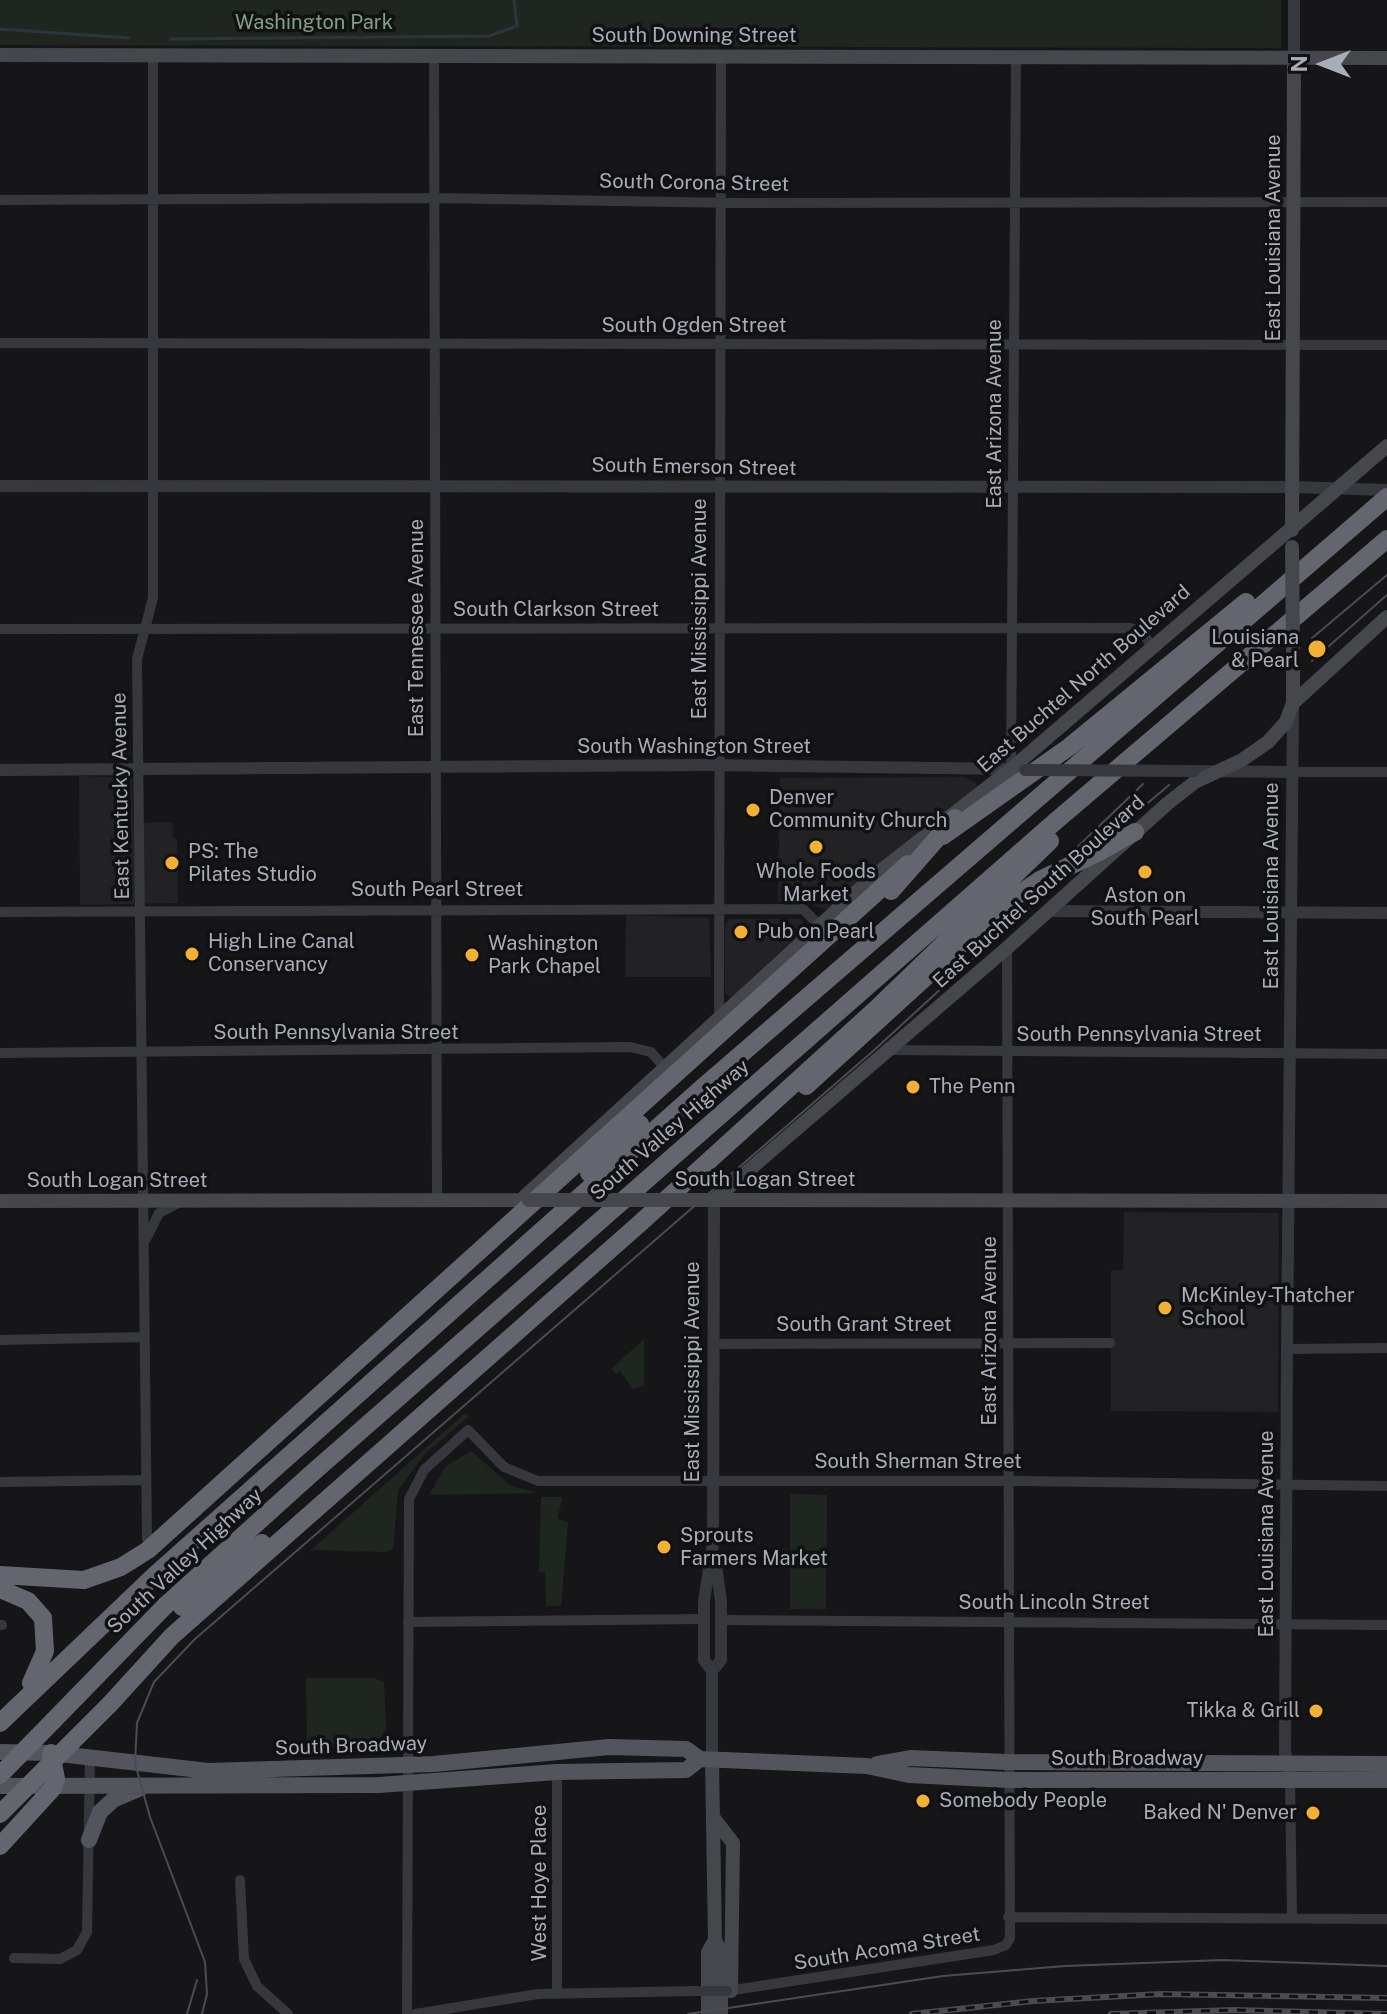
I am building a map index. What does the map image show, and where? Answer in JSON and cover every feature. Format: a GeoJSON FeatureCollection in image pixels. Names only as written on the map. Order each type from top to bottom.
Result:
{"type":"FeatureCollection","features":[{"type":"Feature","properties":{"kind":"highway","name":"South Valley Highway"},"geometry":{"type":"LineString","coordinates":[[1,1722],[155,1575],[917,899],[1387,497]]}},
{"type":"Feature","properties":{"kind":"highway"},"geometry":{"type":"LineString","coordinates":[[0,1575],[69,1581],[110,1572],[137,1559],[569,1174],[899,871],[1069,747],[1231,613],[1343,534]]}},
{"type":"Feature","properties":{"kind":"highway","name":"South Valley Highway"},"geometry":{"type":"LineString","coordinates":[[0,1775],[165,1606],[310,1475],[1387,539]]}},
{"type":"Feature","properties":{"kind":"highway"},"geometry":{"type":"LineString","coordinates":[[0,1814],[110,1704],[172,1636],[638,1225],[875,1010],[1170,725]]}},
{"type":"Feature","properties":{"kind":"highway"},"geometry":{"type":"LineString","coordinates":[[523,1250],[536,1222],[891,891],[970,803]]}},
{"type":"Feature","properties":{"kind":"highway"},"geometry":{"type":"LineString","coordinates":[[638,1225],[806,1086],[1009,901],[1040,880],[1135,832]]}},
{"type":"Feature","properties":{"kind":"highway"},"geometry":{"type":"LineString","coordinates":[[74,1700],[222,1572],[397,1438]]}},
{"type":"Feature","properties":{"kind":"highway"},"geometry":{"type":"LineString","coordinates":[[0,1589],[18,1594],[36,1609],[43,1618],[47,1639],[36,1673],[1,1722]]}},
{"type":"Feature","properties":{"kind":"highway"},"geometry":{"type":"LineString","coordinates":[[0,1846],[53,1788],[55,1769],[51,1753]]}},
{"type":"Feature","properties":{"kind":"main road","name":"South Downing Street"},"geometry":{"type":"LineString","coordinates":[[0,55],[1387,58]]}},
{"type":"Feature","properties":{"kind":"main road","name":"East Louisiana Avenue"},"geometry":{"type":"LineString","coordinates":[[1293,703],[1294,59]]}},
{"type":"Feature","properties":{"kind":"main road","name":"East Buchtel North Boulevard"},"geometry":{"type":"LineString","coordinates":[[525,1200],[664,1067],[874,876],[1018,770],[1152,647],[1387,446]]}},
{"type":"Feature","properties":{"kind":"main road","name":"East Buchtel South Boulevard"},"geometry":{"type":"LineString","coordinates":[[710,1200],[890,1050],[1184,790],[1215,771],[1242,760],[1268,742],[1286,722],[1293,703],[1387,617]]}},
{"type":"Feature","properties":{"kind":"main road","name":"South Logan Street"},"geometry":{"type":"LineString","coordinates":[[0,1201],[1387,1201]]}},
{"type":"Feature","properties":{"kind":"main road","name":"South Broadway"},"geometry":{"type":"LineString","coordinates":[[3,1753],[51,1753],[208,1771],[408,1764],[609,1747],[686,1749],[706,1759],[867,1766],[909,1775],[1008,1780],[1289,1772],[1387,1764]]}},
{"type":"Feature","properties":{"kind":"main road","name":"South Broadway"},"geometry":{"type":"LineString","coordinates":[[867,1766],[910,1758],[1289,1772],[1387,1780]]}},
{"type":"Feature","properties":{"kind":"main road","name":"South Broadway"},"geometry":{"type":"LineString","coordinates":[[0,1786],[407,1784],[557,1772],[686,1770],[706,1759]]}},
{"type":"Feature","properties":{"kind":"main road"},"geometry":{"type":"LineString","coordinates":[[706,1759],[713,1817],[715,1940],[721,1952],[721,2014]]}},
{"type":"Feature","properties":{"kind":"main road"},"geometry":{"type":"LineString","coordinates":[[89,1840],[97,1815],[106,1806],[146,1786]]}},
{"type":"Feature","properties":{"kind":"main road"},"geometry":{"type":"LineString","coordinates":[[713,1817],[733,1843],[729,1991]]}},
{"type":"Feature","properties":{"kind":"main road"},"geometry":{"type":"LineString","coordinates":[[708,2014],[708,1952],[715,1940]]}},
{"type":"Feature","properties":{"kind":"street","name":"East Louisiana Avenue"},"geometry":{"type":"LineString","coordinates":[[1294,0],[1294,59]]}},
{"type":"Feature","properties":{"kind":"street","name":"East Kentucky Avenue"},"geometry":{"type":"LineString","coordinates":[[147,1539],[137,659],[153,598],[153,55]]}},
{"type":"Feature","properties":{"kind":"street","name":"East Tennessee Avenue"},"geometry":{"type":"LineString","coordinates":[[434,56],[437,1200]]}},
{"type":"Feature","properties":{"kind":"street","name":"East Mississippi Avenue"},"geometry":{"type":"LineString","coordinates":[[719,1017],[721,56]]}},
{"type":"Feature","properties":{"kind":"street","name":"East Arizona Avenue"},"geometry":{"type":"LineString","coordinates":[[1016,58],[1013,628],[1018,770]]}},
{"type":"Feature","properties":{"kind":"street","name":"South Corona Street"},"geometry":{"type":"LineString","coordinates":[[0,200],[434,198],[722,202],[1387,202]]}},
{"type":"Feature","properties":{"kind":"street","name":"South Ogden Street"},"geometry":{"type":"LineString","coordinates":[[0,343],[1387,345]]}},
{"type":"Feature","properties":{"kind":"street","name":"South Emerson Street"},"geometry":{"type":"LineString","coordinates":[[0,486],[1293,487],[1387,490]]}},
{"type":"Feature","properties":{"kind":"street","name":"South Clarkson Street"},"geometry":{"type":"LineString","coordinates":[[0,629],[1131,628],[1143,633],[1152,647]]}},
{"type":"Feature","properties":{"kind":"street","name":"East Louisiana Avenue"},"geometry":{"type":"LineString","coordinates":[[1289,1772],[1287,1349],[1293,703]]}},
{"type":"Feature","properties":{"kind":"street","name":"South Washington Street"},"geometry":{"type":"LineString","coordinates":[[0,770],[719,767],[1387,772]]}},
{"type":"Feature","properties":{"kind":"street","name":"South Pearl Street"},"geometry":{"type":"LineString","coordinates":[[0,912],[803,909],[819,925]]}},
{"type":"Feature","properties":{"kind":"street"},"geometry":{"type":"LineString","coordinates":[[1048,911],[1387,913]]}},
{"type":"Feature","properties":{"kind":"street","name":"East Arizona Avenue"},"geometry":{"type":"LineString","coordinates":[[1007,948],[1008,1917]]}},
{"type":"Feature","properties":{"kind":"street","name":"South Pennsylvania Street"},"geometry":{"type":"LineString","coordinates":[[0,1053],[639,1048],[651,1052],[664,1067]]}},
{"type":"Feature","properties":{"kind":"street","name":"South Pennsylvania Street"},"geometry":{"type":"LineString","coordinates":[[890,1050],[1387,1054]]}},
{"type":"Feature","properties":{"kind":"street","name":"East Mississippi Avenue"},"geometry":{"type":"LineString","coordinates":[[710,1200],[714,1344],[713,1543],[721,1620],[721,1660]]}},
{"type":"Feature","properties":{"kind":"street"},"geometry":{"type":"LineString","coordinates":[[143,1249],[159,1213],[185,1201]]}},
{"type":"Feature","properties":{"kind":"street"},"geometry":{"type":"LineString","coordinates":[[0,1340],[144,1337]]}},
{"type":"Feature","properties":{"kind":"street","name":"South Grant Street"},"geometry":{"type":"LineString","coordinates":[[714,1344],[1110,1343]]}},
{"type":"Feature","properties":{"kind":"street"},"geometry":{"type":"LineString","coordinates":[[1287,1349],[1387,1348]]}},
{"type":"Feature","properties":{"kind":"street","name":"South Sherman Street"},"geometry":{"type":"LineString","coordinates":[[408,1622],[408,1515],[412,1488],[431,1462],[468,1430],[504,1467],[530,1479],[1387,1486]]}},
{"type":"Feature","properties":{"kind":"street"},"geometry":{"type":"LineString","coordinates":[[0,1482],[146,1480]]}},
{"type":"Feature","properties":{"kind":"street","name":"East Mississippi Avenue"},"geometry":{"type":"LineString","coordinates":[[706,1759],[712,1671],[704,1660],[704,1619],[713,1543]]}},
{"type":"Feature","properties":{"kind":"street"},"geometry":{"type":"LineString","coordinates":[[407,2014],[408,1622],[704,1619],[714,1625],[721,1660],[712,1671]]}},
{"type":"Feature","properties":{"kind":"street","name":"South Lincoln Street"},"geometry":{"type":"LineString","coordinates":[[721,1620],[1387,1625]]}},
{"type":"Feature","properties":{"kind":"street"},"geometry":{"type":"LineString","coordinates":[[14,1958],[60,1959],[77,1950],[83,1941],[89,1923],[90,1757]]}},
{"type":"Feature","properties":{"kind":"street","name":"West Hoye Place"},"geometry":{"type":"LineString","coordinates":[[557,1772],[557,1994]]}},
{"type":"Feature","properties":{"kind":"street"},"geometry":{"type":"LineString","coordinates":[[1289,1772],[1292,1917]]}},
{"type":"Feature","properties":{"kind":"street"},"geometry":{"type":"LineString","coordinates":[[240,1880],[244,1959],[257,1986],[288,2014]]}},
{"type":"Feature","properties":{"kind":"street"},"geometry":{"type":"LineString","coordinates":[[1008,1917],[1387,1919]]}},
{"type":"Feature","properties":{"kind":"street","name":"South Acoma Street"},"geometry":{"type":"LineString","coordinates":[[415,2014],[557,1994],[729,1991],[994,1950],[1009,1942],[1008,1917]]}},
{"type":"Feature","properties":{"kind":"shaded area"},"geometry":{"type":"Polygon","coordinates":[[[79,776],[132,778],[133,823],[173,822],[173,838],[177,839],[178,903],[80,905],[79,776]]]}},
{"type":"Feature","properties":{"kind":"shaded area"},"geometry":{"type":"Polygon","coordinates":[[[964,777],[976,783],[977,788],[827,910],[801,902],[778,901],[780,778],[964,777]]]}},
{"type":"Feature","properties":{"kind":"shaded area"},"geometry":{"type":"Polygon","coordinates":[[[626,915],[709,918],[711,977],[625,977],[626,915]]]}},
{"type":"Feature","properties":{"kind":"shaded area"},"geometry":{"type":"Polygon","coordinates":[[[729,919],[801,919],[807,927],[731,998],[725,992],[725,925],[729,919]]]}},
{"type":"Feature","properties":{"kind":"shaded area"},"geometry":{"type":"Polygon","coordinates":[[[1124,1212],[1279,1213],[1278,1412],[1111,1411],[1111,1270],[1123,1270],[1124,1212]]]}},
{"type":"Feature","properties":{"kind":"green space","name":"Washington Park"},"geometry":{"type":"Polygon","coordinates":[[[0,0],[1281,0],[1281,48],[0,45],[0,0]]]}},
{"type":"Feature","properties":{"kind":"green space"},"geometry":{"type":"Polygon","coordinates":[[[644,1339],[644,1386],[633,1389],[620,1371],[616,1374],[611,1369],[644,1339]]]}},
{"type":"Feature","properties":{"kind":"green space"},"geometry":{"type":"Polygon","coordinates":[[[465,1413],[469,1416],[426,1453],[398,1490],[393,1549],[386,1552],[311,1550],[465,1413]]]}},
{"type":"Feature","properties":{"kind":"green space"},"geometry":{"type":"Polygon","coordinates":[[[471,1451],[511,1486],[538,1493],[429,1495],[445,1467],[471,1451]]]}},
{"type":"Feature","properties":{"kind":"green space"},"geometry":{"type":"Polygon","coordinates":[[[790,1494],[827,1495],[826,1609],[790,1609],[790,1494]]]}},
{"type":"Feature","properties":{"kind":"green space"},"geometry":{"type":"Polygon","coordinates":[[[541,1497],[563,1497],[557,1519],[568,1522],[561,1606],[546,1606],[545,1573],[539,1572],[541,1497]]]}},
{"type":"Feature","properties":{"kind":"green space"},"geometry":{"type":"Polygon","coordinates":[[[306,1678],[374,1678],[384,1682],[386,1728],[379,1743],[370,1748],[311,1748],[307,1742],[306,1678]]]}},
{"type":"Feature","properties":{"kind":"waterway"},"geometry":{"type":"LineString","coordinates":[[171,39],[489,36],[517,26],[514,0]]}},
{"type":"Feature","properties":{"kind":"waterway"},"geometry":{"type":"LineString","coordinates":[[0,29],[129,38]]}},
{"type":"Feature","properties":{"kind":"tram line"},"geometry":{"type":"LineString","coordinates":[[1312,638],[1387,575]]}},
{"type":"Feature","properties":{"kind":"tram line"},"geometry":{"type":"LineString","coordinates":[[1312,661],[1387,595]]}},
{"type":"Feature","properties":{"kind":"tram line"},"geometry":{"type":"LineString","coordinates":[[1040,883],[1143,784]]}},
{"type":"Feature","properties":{"kind":"tram line"},"geometry":{"type":"LineString","coordinates":[[202,2014],[207,1994],[205,1962],[150,1817],[135,1763],[137,1723],[154,1682],[195,1639],[872,1052],[1090,852],[1169,785]]}},
{"type":"Feature","properties":{"kind":"tram line"},"geometry":{"type":"LineString","coordinates":[[688,2014],[943,1976],[1065,1966],[1223,1960],[1387,1966]]}},
{"type":"Feature","properties":{"kind":"tram line"},"geometry":{"type":"LineString","coordinates":[[187,2014],[197,1980]]}},
{"type":"Feature","properties":{"kind":"railway"},"geometry":{"type":"LineString","coordinates":[[912,2014],[1033,2001],[1161,1994],[1387,1998]]}},
{"type":"Feature","properties":{"kind":"railway"},"geometry":{"type":"LineString","coordinates":[[1111,2014],[1234,2010],[1387,2014]]}},
{"type":"Feature","properties":{"kind":"place","name":"Louisiana & Pearl"},"geometry":{"type":"Point","coordinates":[1317,649]}},
{"type":"Feature","properties":{"kind":"place","name":"Denver Community Church"},"geometry":{"type":"Point","coordinates":[753,810]}},
{"type":"Feature","properties":{"kind":"place","name":"Whole Foods Market"},"geometry":{"type":"Point","coordinates":[816,847]}},
{"type":"Feature","properties":{"kind":"place","name":"PS: The Pilates Studio"},"geometry":{"type":"Point","coordinates":[172,863]}},
{"type":"Feature","properties":{"kind":"place","name":"Aston on South Pearl"},"geometry":{"type":"Point","coordinates":[1145,872]}},
{"type":"Feature","properties":{"kind":"place","name":"Pub on Pearl"},"geometry":{"type":"Point","coordinates":[741,932]}},
{"type":"Feature","properties":{"kind":"place","name":"High Line Canal Conservancy"},"geometry":{"type":"Point","coordinates":[192,954]}},
{"type":"Feature","properties":{"kind":"place","name":"Washington Park Chapel"},"geometry":{"type":"Point","coordinates":[472,955]}},
{"type":"Feature","properties":{"kind":"place","name":"The Penn"},"geometry":{"type":"Point","coordinates":[913,1087]}},
{"type":"Feature","properties":{"kind":"place","name":"McKinley-Thatcher School"},"geometry":{"type":"Point","coordinates":[1165,1308]}},
{"type":"Feature","properties":{"kind":"place","name":"Sprouts Farmers Market"},"geometry":{"type":"Point","coordinates":[664,1547]}},
{"type":"Feature","properties":{"kind":"place","name":"Tikka & Grill"},"geometry":{"type":"Point","coordinates":[1316,1711]}},
{"type":"Feature","properties":{"kind":"place","name":"Somebody People"},"geometry":{"type":"Point","coordinates":[923,1801]}},
{"type":"Feature","properties":{"kind":"place","name":"Baked N' Denver"},"geometry":{"type":"Point","coordinates":[1313,1813]}}]}
